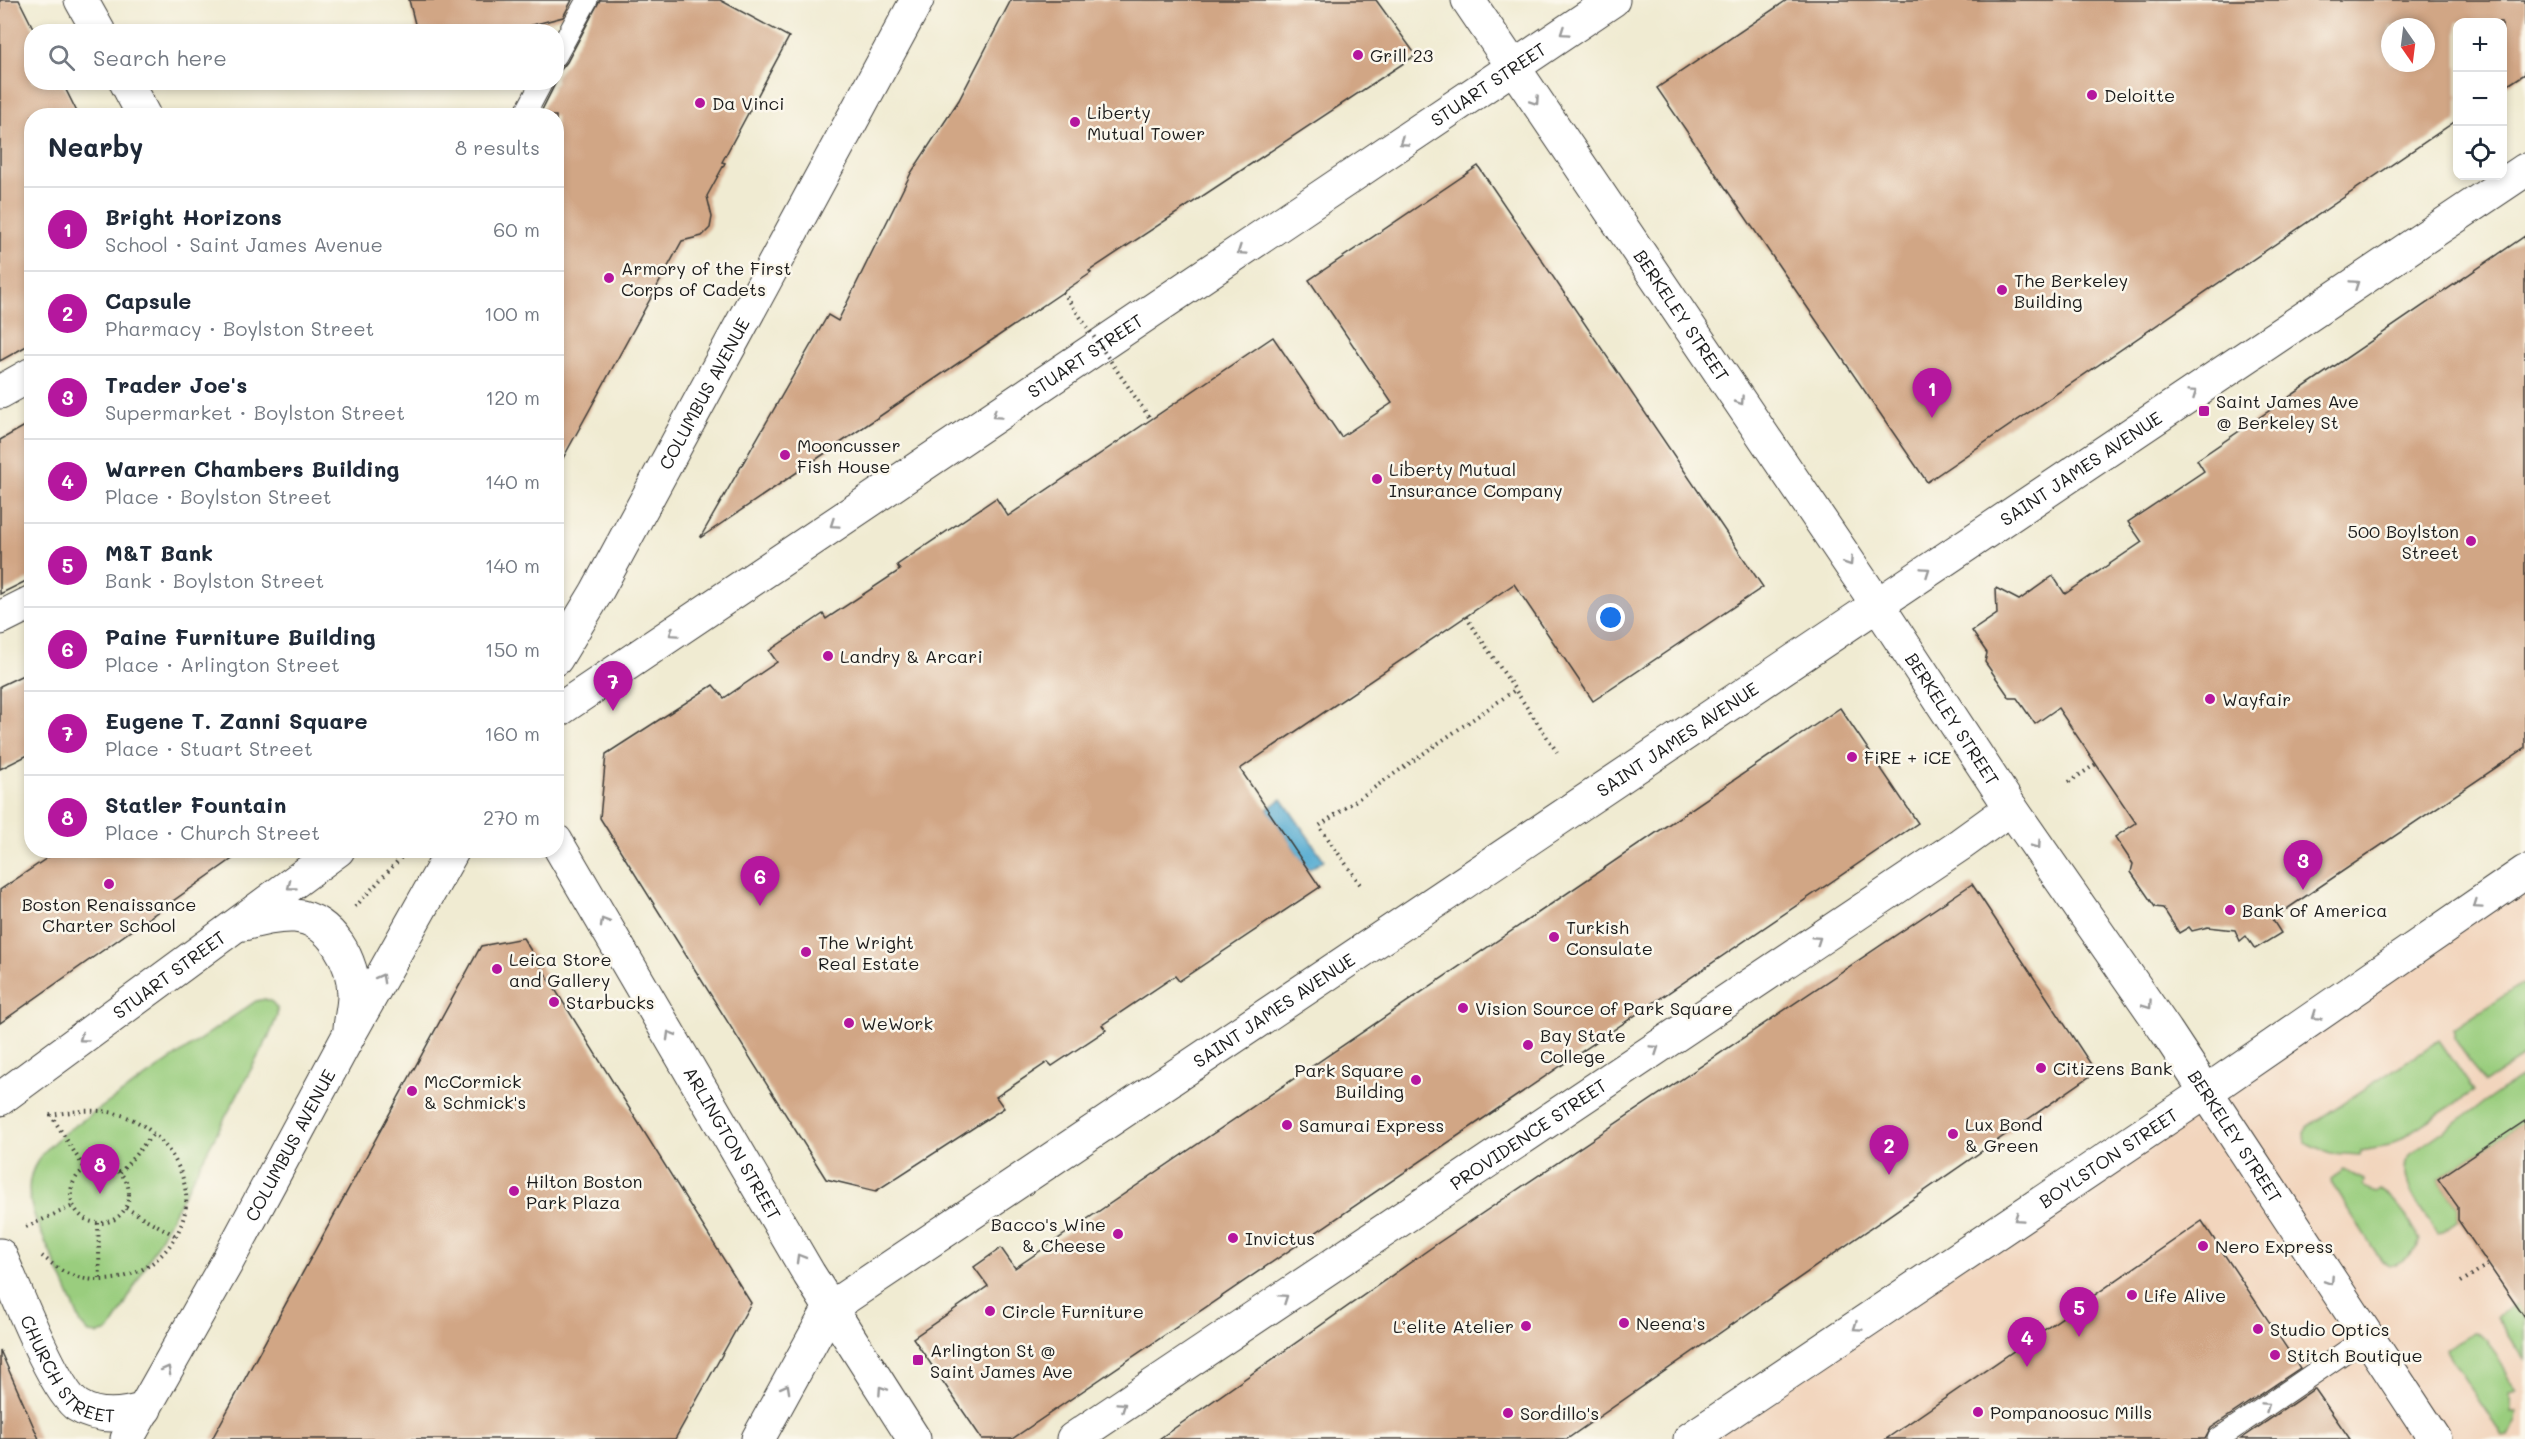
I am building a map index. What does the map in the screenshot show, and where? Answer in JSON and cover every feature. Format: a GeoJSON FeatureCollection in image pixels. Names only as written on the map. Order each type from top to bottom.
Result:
{"type":"FeatureCollection","features":[{"type":"Feature","properties":{"kind":"main road"},"geometry":{"type":"LineString","coordinates":[[81,0],[94,24]]}},
{"type":"Feature","properties":{"kind":"main road","name":"COLUMBUS AVENUE"},"geometry":{"type":"LineString","coordinates":[[564,645],[596,593],[917,0]]}},
{"type":"Feature","properties":{"kind":"main road","name":"BERKELEY STREET"},"geometry":{"type":"LineString","coordinates":[[1468,0],[1878,604],[2011,808],[2206,1092],[2435,1439]]}},
{"type":"Feature","properties":{"kind":"main road","name":"STUART STREET"},"geometry":{"type":"LineString","coordinates":[[564,707],[1613,0]]}},
{"type":"Feature","properties":{"kind":"main road"},"geometry":{"type":"LineString","coordinates":[[130,90],[140,108]]}},
{"type":"Feature","properties":{"kind":"main road","name":"SAINT JAMES AVENUE"},"geometry":{"type":"LineString","coordinates":[[830,1308],[2525,170]]}},
{"type":"Feature","properties":{"kind":"main road"},"geometry":{"type":"LineString","coordinates":[[0,392],[24,378]]}},
{"type":"Feature","properties":{"kind":"main road"},"geometry":{"type":"LineString","coordinates":[[0,618],[24,606]]}},
{"type":"Feature","properties":{"kind":"main road","name":"PROVIDENCE STREET"},"geometry":{"type":"LineString","coordinates":[[1073,1439],[1961,844],[2011,808]]}},
{"type":"Feature","properties":{"kind":"main road","name":"ARLINGTON STREET"},"geometry":{"type":"LineString","coordinates":[[564,855],[830,1308],[914,1439]]}},
{"type":"Feature","properties":{"kind":"main road","name":"STUART STREET"},"geometry":{"type":"LineString","coordinates":[[0,1099],[327,858]]}},
{"type":"Feature","properties":{"kind":"main road","name":"COLUMBUS AVENUE"},"geometry":{"type":"LineString","coordinates":[[127,1439],[449,858]]}},
{"type":"Feature","properties":{"kind":"main road","name":"BOYLSTON STREET"},"geometry":{"type":"LineString","coordinates":[[1690,1439],[2206,1092],[2525,872]]}},
{"type":"Feature","properties":{"kind":"main road"},"geometry":{"type":"LineString","coordinates":[[237,926],[270,917],[296,916],[314,922],[330,934],[344,953],[354,994],[349,1035]]}},
{"type":"Feature","properties":{"kind":"main road","name":"CHURCH STREET"},"geometry":{"type":"LineString","coordinates":[[0,1255],[52,1370],[63,1390],[76,1405],[92,1413],[111,1415],[128,1414],[145,1409]]}},
{"type":"Feature","properties":{"kind":"main road"},"geometry":{"type":"LineString","coordinates":[[758,1439],[830,1308]]}},
{"type":"Feature","properties":{"kind":"lane"},"geometry":{"type":"LineString","coordinates":[[564,42],[587,0]]}},
{"type":"Feature","properties":{"kind":"lane"},"geometry":{"type":"LineString","coordinates":[[528,108],[538,90]]}},
{"type":"Feature","properties":{"kind":"lane"},"geometry":{"type":"LineString","coordinates":[[2217,1439],[2367,1337]]}},
{"type":"Feature","properties":{"kind":"path"},"geometry":{"type":"LineString","coordinates":[[1063,292],[1151,420]]}},
{"type":"Feature","properties":{"kind":"path"},"geometry":{"type":"LineString","coordinates":[[1466,617],[1557,752]]}},
{"type":"Feature","properties":{"kind":"path"},"geometry":{"type":"LineString","coordinates":[[1360,884],[1319,826],[1515,690]]}},
{"type":"Feature","properties":{"kind":"path"},"geometry":{"type":"LineString","coordinates":[[2069,782],[2096,764]]}},
{"type":"Feature","properties":{"kind":"path"},"geometry":{"type":"LineString","coordinates":[[355,908],[400,858]]}},
{"type":"Feature","properties":{"kind":"path"},"geometry":{"type":"LineString","coordinates":[[36,1251],[68,1274],[100,1280],[114,1280],[136,1274],[156,1260],[176,1236],[185,1214],[186,1197],[181,1175],[174,1160],[153,1134],[126,1116],[110,1112],[78,1110],[51,1115],[85,1169]]}},
{"type":"Feature","properties":{"kind":"path"},"geometry":{"type":"LineString","coordinates":[[120,1173],[153,1134]]}},
{"type":"Feature","properties":{"kind":"path"},"geometry":{"type":"LineString","coordinates":[[103,1165],[120,1173],[129,1189],[126,1208],[113,1220],[98,1223],[84,1219],[73,1206],[71,1190],[76,1178],[85,1169],[103,1165]]}},
{"type":"Feature","properties":{"kind":"path"},"geometry":{"type":"LineString","coordinates":[[27,1236],[22,1229],[73,1206]]}},
{"type":"Feature","properties":{"kind":"path"},"geometry":{"type":"LineString","coordinates":[[126,1208],[176,1236]]}},
{"type":"Feature","properties":{"kind":"path"},"geometry":{"type":"LineString","coordinates":[[98,1223],[100,1280]]}},
{"type":"Feature","properties":{"kind":"path"},"geometry":{"type":"LineString","coordinates":[[2461,1282],[2487,1264]]}},
{"type":"Feature","properties":{"kind":"shaded area"},"geometry":{"type":"Polygon","coordinates":[[[2525,876],[2525,1439],[1690,1439],[2525,876]]]}},
{"type":"Feature","properties":{"kind":"green space"},"geometry":{"type":"Polygon","coordinates":[[[2520,985],[2525,986],[2525,1056],[2484,1083],[2454,1038],[2454,1029],[2520,985]]]}},
{"type":"Feature","properties":{"kind":"green space"},"geometry":{"type":"Polygon","coordinates":[[[265,999],[277,1008],[277,1016],[270,1034],[118,1317],[109,1331],[98,1334],[89,1333],[81,1324],[31,1203],[29,1189],[31,1175],[38,1161],[49,1146],[67,1131],[256,1001],[265,999]]]}},
{"type":"Feature","properties":{"kind":"green space"},"geometry":{"type":"Polygon","coordinates":[[[2439,1040],[2474,1091],[2390,1146],[2361,1151],[2360,1155],[2330,1153],[2305,1142],[2304,1133],[2308,1126],[2439,1040]]]}},
{"type":"Feature","properties":{"kind":"green space"},"geometry":{"type":"Polygon","coordinates":[[[2525,1074],[2525,1121],[2438,1179],[2458,1207],[2458,1220],[2438,1234],[2419,1207],[2409,1187],[2406,1166],[2409,1155],[2525,1074]]]}},
{"type":"Feature","properties":{"kind":"green space"},"geometry":{"type":"Polygon","coordinates":[[[2344,1170],[2364,1180],[2363,1185],[2366,1189],[2376,1193],[2380,1190],[2387,1194],[2408,1218],[2420,1240],[2415,1249],[2403,1260],[2389,1266],[2382,1262],[2332,1184],[2332,1179],[2344,1170]]]}},
{"type":"Feature","properties":{"kind":"green space"},"geometry":{"type":"Polygon","coordinates":[[[2515,1304],[2525,1309],[2525,1360],[2496,1317],[2515,1304]]]}},
{"type":"Feature","properties":{"kind":"green space"},"geometry":{"type":"Polygon","coordinates":[[[2473,1333],[2480,1334],[2487,1339],[2517,1391],[2510,1393],[2511,1412],[2517,1412],[2516,1420],[2508,1435],[2502,1436],[2445,1349],[2473,1333]]]}},
{"type":"Feature","properties":{"kind":"water"},"geometry":{"type":"Polygon","coordinates":[[[1282,799],[1324,860],[1308,870],[1267,809],[1282,799]]]}},
{"type":"Feature","properties":{"kind":"building"},"geometry":{"type":"Polygon","coordinates":[[[0,0],[19,0],[31,24],[24,24],[24,90],[66,90],[75,108],[24,108],[24,348],[0,361],[0,0]]]}},
{"type":"Feature","properties":{"kind":"building"},"geometry":{"type":"Polygon","coordinates":[[[409,0],[572,0],[563,17],[536,24],[415,24],[409,0]]]}},
{"type":"Feature","properties":{"kind":"building"},"geometry":{"type":"Polygon","coordinates":[[[600,0],[720,0],[789,37],[722,162],[725,163],[707,196],[712,217],[710,228],[702,236],[682,241],[564,456],[564,108],[543,108],[552,90],[564,90],[564,66],[600,0]]]}},
{"type":"Feature","properties":{"kind":"building"},"geometry":{"type":"Polygon","coordinates":[[[1011,0],[1376,0],[1416,55],[1089,271],[1091,273],[700,538],[828,315],[838,321],[911,173],[959,100],[1011,0]]]}},
{"type":"Feature","properties":{"kind":"building","name":"The Berkeley Building"},"geometry":{"type":"Polygon","coordinates":[[[1787,0],[2525,0],[2525,74],[2507,86],[2507,18],[2453,18],[2453,123],[1927,482],[1657,88],[1787,0]]]}},
{"type":"Feature","properties":{"kind":"building"},"geometry":{"type":"Polygon","coordinates":[[[1478,166],[1763,587],[1593,701],[1514,584],[1240,769],[1320,887],[1179,981],[1175,976],[1102,1025],[1106,1030],[1052,1066],[1048,1062],[996,1097],[1004,1108],[876,1191],[826,1179],[600,818],[606,754],[713,685],[724,698],[777,662],[769,651],[823,614],[826,619],[900,570],[897,565],[996,498],[1008,516],[1273,337],[1341,437],[1392,403],[1309,280],[1478,166]]]}},
{"type":"Feature","properties":{"kind":"building"},"geometry":{"type":"Polygon","coordinates":[[[2525,236],[2525,748],[2272,919],[2281,933],[2255,949],[2246,936],[2240,941],[2235,930],[2208,927],[2192,931],[2189,927],[2179,933],[2163,908],[2155,907],[2131,872],[2133,864],[2115,837],[2136,823],[2058,708],[2035,724],[2017,698],[2010,698],[1985,662],[1987,653],[1972,631],[1997,614],[1996,588],[2019,600],[2053,576],[2065,594],[2142,542],[2128,522],[2204,471],[2197,460],[2525,236]]]}},
{"type":"Feature","properties":{"kind":"building"},"geometry":{"type":"Polygon","coordinates":[[[24,426],[24,582],[0,594],[0,440],[24,426]]]}},
{"type":"Feature","properties":{"kind":"building"},"geometry":{"type":"Polygon","coordinates":[[[23,675],[24,677],[24,757],[0,769],[0,686],[23,675]]]}},
{"type":"Feature","properties":{"kind":"building","name":"Park Square Building"},"geometry":{"type":"Polygon","coordinates":[[[1840,708],[1918,823],[1012,1439],[982,1439],[913,1338],[988,1286],[974,1267],[1001,1248],[1015,1268],[1840,708]]]}},
{"type":"Feature","properties":{"kind":"building"},"geometry":{"type":"Polygon","coordinates":[[[47,858],[234,858],[0,1023],[0,890],[47,858]]]}},
{"type":"Feature","properties":{"kind":"building"},"geometry":{"type":"Polygon","coordinates":[[[1972,884],[2096,1072],[1567,1439],[1159,1439],[1438,1243],[1972,884]]]}},
{"type":"Feature","properties":{"kind":"building","name":"Hilton Boston Park Plaza"},"geometry":{"type":"Polygon","coordinates":[[[523,938],[751,1303],[675,1439],[212,1439],[481,946],[523,938]]]}},
{"type":"Feature","properties":{"kind":"building"},"geometry":{"type":"Polygon","coordinates":[[[2525,1121],[2525,1318],[2458,1220],[2458,1207],[2438,1179],[2525,1121]]]}},
{"type":"Feature","properties":{"kind":"building"},"geometry":{"type":"Polygon","coordinates":[[[2202,1221],[2300,1368],[2211,1428],[2205,1439],[1886,1439],[2202,1221]]]}},
{"type":"Feature","properties":{"kind":"building"},"geometry":{"type":"Polygon","coordinates":[[[0,1350],[39,1439],[0,1439],[0,1350]]]}},
{"type":"Feature","properties":{"kind":"building"},"geometry":{"type":"Polygon","coordinates":[[[2314,1389],[2350,1439],[2241,1439],[2314,1389]]]}},
{"type":"Feature","properties":{"kind":"place","name":"Grill 23"},"geometry":{"type":"Point","coordinates":[1358,55]}},
{"type":"Feature","properties":{"kind":"place","name":"Deloitte"},"geometry":{"type":"Point","coordinates":[2092,95]}},
{"type":"Feature","properties":{"kind":"place","name":"Da Vinci"},"geometry":{"type":"Point","coordinates":[700,103]}},
{"type":"Feature","properties":{"kind":"place","name":"Liberty Mutual Tower"},"geometry":{"type":"Point","coordinates":[1075,122]}},
{"type":"Feature","properties":{"kind":"place","name":"Armory of the First Corps of Cadets"},"geometry":{"type":"Point","coordinates":[609,278]}},
{"type":"Feature","properties":{"kind":"place","name":"The Berkeley Building"},"geometry":{"type":"Point","coordinates":[2002,290]}},
{"type":"Feature","properties":{"kind":"place","name":"Saint James Ave @ Berkeley St"},"geometry":{"type":"Point","coordinates":[2204,411]}},
{"type":"Feature","properties":{"kind":"place","name":"Bright Horizons"},"geometry":{"type":"Point","coordinates":[1932,418]}},
{"type":"Feature","properties":{"kind":"place","name":"Mooncusser Fish House"},"geometry":{"type":"Point","coordinates":[785,455]}},
{"type":"Feature","properties":{"kind":"place","name":"Liberty Mutual Insurance Company"},"geometry":{"type":"Point","coordinates":[1377,479]}},
{"type":"Feature","properties":{"kind":"place","name":"500 Boylston Street"},"geometry":{"type":"Point","coordinates":[2471,541]}},
{"type":"Feature","properties":{"kind":"place","name":"Landry & Arcari"},"geometry":{"type":"Point","coordinates":[828,656]}},
{"type":"Feature","properties":{"kind":"place","name":"Wayfair"},"geometry":{"type":"Point","coordinates":[2210,699]}},
{"type":"Feature","properties":{"kind":"place","name":"Eugene T. Zanni Square"},"geometry":{"type":"Point","coordinates":[613,711]}},
{"type":"Feature","properties":{"kind":"place","name":"FiRE + iCE"},"geometry":{"type":"Point","coordinates":[1852,757]}},
{"type":"Feature","properties":{"kind":"place","name":"Boston Renaissance Charter School"},"geometry":{"type":"Point","coordinates":[109,884]}},
{"type":"Feature","properties":{"kind":"place","name":"Trader Joe's"},"geometry":{"type":"Point","coordinates":[2303,890]}},
{"type":"Feature","properties":{"kind":"place","name":"Paine Furniture Building"},"geometry":{"type":"Point","coordinates":[760,906]}},
{"type":"Feature","properties":{"kind":"place","name":"Bank of America"},"geometry":{"type":"Point","coordinates":[2230,910]}},
{"type":"Feature","properties":{"kind":"place","name":"Turkish Consulate"},"geometry":{"type":"Point","coordinates":[1554,937]}},
{"type":"Feature","properties":{"kind":"place","name":"The Wright Real Estate"},"geometry":{"type":"Point","coordinates":[806,952]}},
{"type":"Feature","properties":{"kind":"place","name":"Leica Store and Gallery"},"geometry":{"type":"Point","coordinates":[497,969]}},
{"type":"Feature","properties":{"kind":"place","name":"Starbucks"},"geometry":{"type":"Point","coordinates":[554,1002]}},
{"type":"Feature","properties":{"kind":"place","name":"Vision Source of Park Square"},"geometry":{"type":"Point","coordinates":[1463,1008]}},
{"type":"Feature","properties":{"kind":"place","name":"WeWork"},"geometry":{"type":"Point","coordinates":[849,1023]}},
{"type":"Feature","properties":{"kind":"place","name":"Bay State College"},"geometry":{"type":"Point","coordinates":[1528,1045]}},
{"type":"Feature","properties":{"kind":"place","name":"Citizens Bank"},"geometry":{"type":"Point","coordinates":[2041,1068]}},
{"type":"Feature","properties":{"kind":"place","name":"Park Square Building"},"geometry":{"type":"Point","coordinates":[1416,1080]}},
{"type":"Feature","properties":{"kind":"place","name":"McCormick & Schmick's"},"geometry":{"type":"Point","coordinates":[412,1091]}},
{"type":"Feature","properties":{"kind":"place","name":"Samurai Express"},"geometry":{"type":"Point","coordinates":[1287,1125]}},
{"type":"Feature","properties":{"kind":"place","name":"Lux Bond & Green"},"geometry":{"type":"Point","coordinates":[1953,1134]}},
{"type":"Feature","properties":{"kind":"place","name":"Capsule"},"geometry":{"type":"Point","coordinates":[1889,1175]}},
{"type":"Feature","properties":{"kind":"place","name":"Hilton Boston Park Plaza"},"geometry":{"type":"Point","coordinates":[514,1191]}},
{"type":"Feature","properties":{"kind":"place","name":"Statler Fountain"},"geometry":{"type":"Point","coordinates":[100,1194]}},
{"type":"Feature","properties":{"kind":"place","name":"Bacco's Wine & Cheese"},"geometry":{"type":"Point","coordinates":[1118,1234]}},
{"type":"Feature","properties":{"kind":"place","name":"Invictus"},"geometry":{"type":"Point","coordinates":[1233,1238]}},
{"type":"Feature","properties":{"kind":"place","name":"Nero Express"},"geometry":{"type":"Point","coordinates":[2203,1246]}},
{"type":"Feature","properties":{"kind":"place","name":"Life Alive"},"geometry":{"type":"Point","coordinates":[2132,1295]}},
{"type":"Feature","properties":{"kind":"place","name":"Circle Furniture"},"geometry":{"type":"Point","coordinates":[990,1311]}},
{"type":"Feature","properties":{"kind":"place","name":"Neena's"},"geometry":{"type":"Point","coordinates":[1624,1323]}},
{"type":"Feature","properties":{"kind":"place","name":"L’elite Atelier"},"geometry":{"type":"Point","coordinates":[1526,1326]}},
{"type":"Feature","properties":{"kind":"place","name":"Studio Optics"},"geometry":{"type":"Point","coordinates":[2258,1329]}},
{"type":"Feature","properties":{"kind":"place","name":"M&T Bank"},"geometry":{"type":"Point","coordinates":[2079,1337]}},
{"type":"Feature","properties":{"kind":"place","name":"Stitch Boutique"},"geometry":{"type":"Point","coordinates":[2275,1355]}},
{"type":"Feature","properties":{"kind":"place","name":"Arlington St @ Saint James Ave"},"geometry":{"type":"Point","coordinates":[918,1360]}},
{"type":"Feature","properties":{"kind":"place","name":"Warren Chambers Building"},"geometry":{"type":"Point","coordinates":[2027,1367]}},
{"type":"Feature","properties":{"kind":"place","name":"Pompanoosuc Mills"},"geometry":{"type":"Point","coordinates":[1978,1412]}},
{"type":"Feature","properties":{"kind":"place","name":"Sordillo's"},"geometry":{"type":"Point","coordinates":[1508,1413]}}]}
